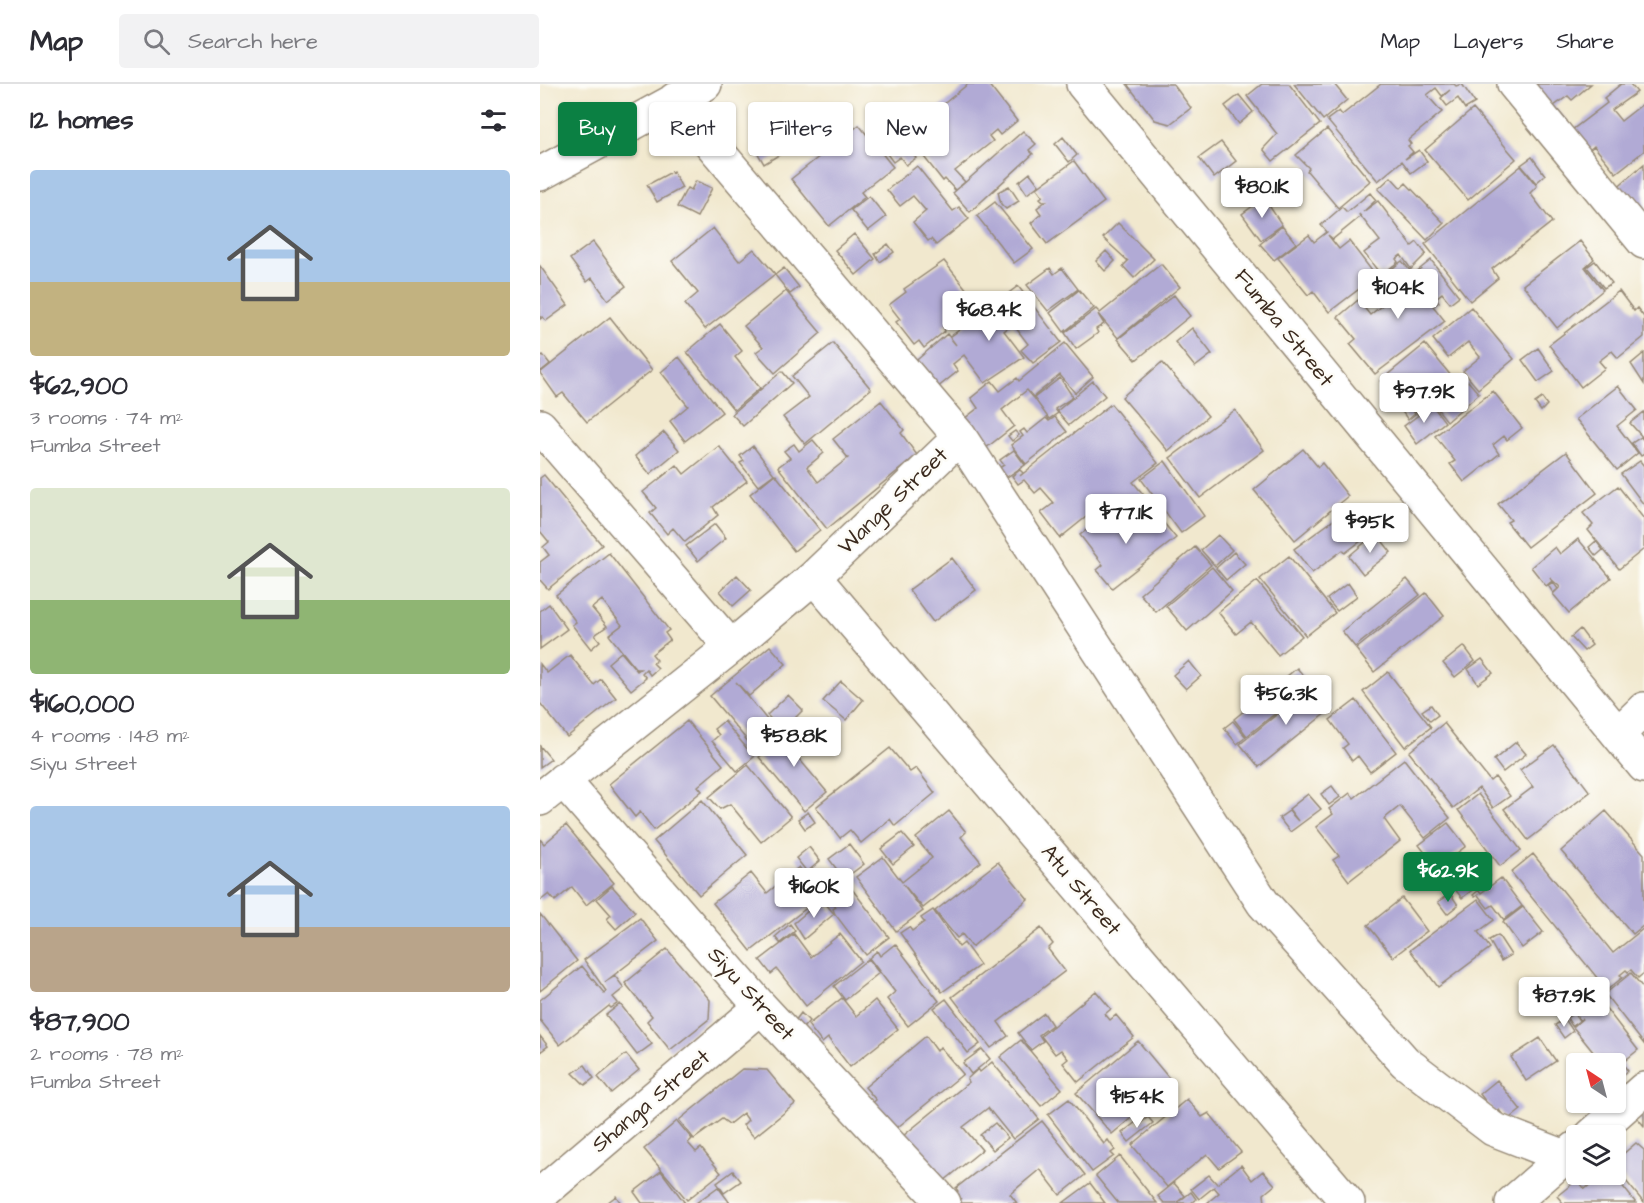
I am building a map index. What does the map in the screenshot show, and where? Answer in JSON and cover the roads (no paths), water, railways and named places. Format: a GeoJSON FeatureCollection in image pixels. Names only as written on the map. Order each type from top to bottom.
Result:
{"type":"FeatureCollection","features":[{"type":"Feature","properties":{"kind":"street"},"geometry":{"type":"LineString","coordinates":[[540,174],[705,84]]}},
{"type":"Feature","properties":{"kind":"street","name":"Fumba Street"},"geometry":{"type":"LineString","coordinates":[[1083,84],[1644,766]]}},
{"type":"Feature","properties":{"kind":"street"},"geometry":{"type":"LineString","coordinates":[[1514,84],[1644,242]]}},
{"type":"Feature","properties":{"kind":"street","name":"Wange Street"},"geometry":{"type":"LineString","coordinates":[[551,790],[731,647],[814,577],[960,437],[674,100]]}},
{"type":"Feature","properties":{"kind":"street"},"geometry":{"type":"LineString","coordinates":[[540,426],[731,647]]}},
{"type":"Feature","properties":{"kind":"street"},"geometry":{"type":"LineString","coordinates":[[960,437],[1263,903],[1405,1062],[1493,1129],[1566,1151]]}},
{"type":"Feature","properties":{"kind":"street","name":"Atu Street"},"geometry":{"type":"LineString","coordinates":[[814,577],[1347,1202]]}},
{"type":"Feature","properties":{"kind":"street"},"geometry":{"type":"LineString","coordinates":[[1618,734],[1644,709]]}},
{"type":"Feature","properties":{"kind":"street","name":"Siyu Street"},"geometry":{"type":"LineString","coordinates":[[551,790],[761,1007],[944,1203]]}},
{"type":"Feature","properties":{"kind":"street","name":"Shanga Street"},"geometry":{"type":"LineString","coordinates":[[540,1195],[761,1007]]}},
{"type":"Feature","properties":{"kind":"street"},"geometry":{"type":"LineString","coordinates":[[1603,1125],[1644,1089]]}},
{"type":"Feature","properties":{"kind":"street"},"geometry":{"type":"LineString","coordinates":[[1512,1203],[1566,1157]]}}]}
